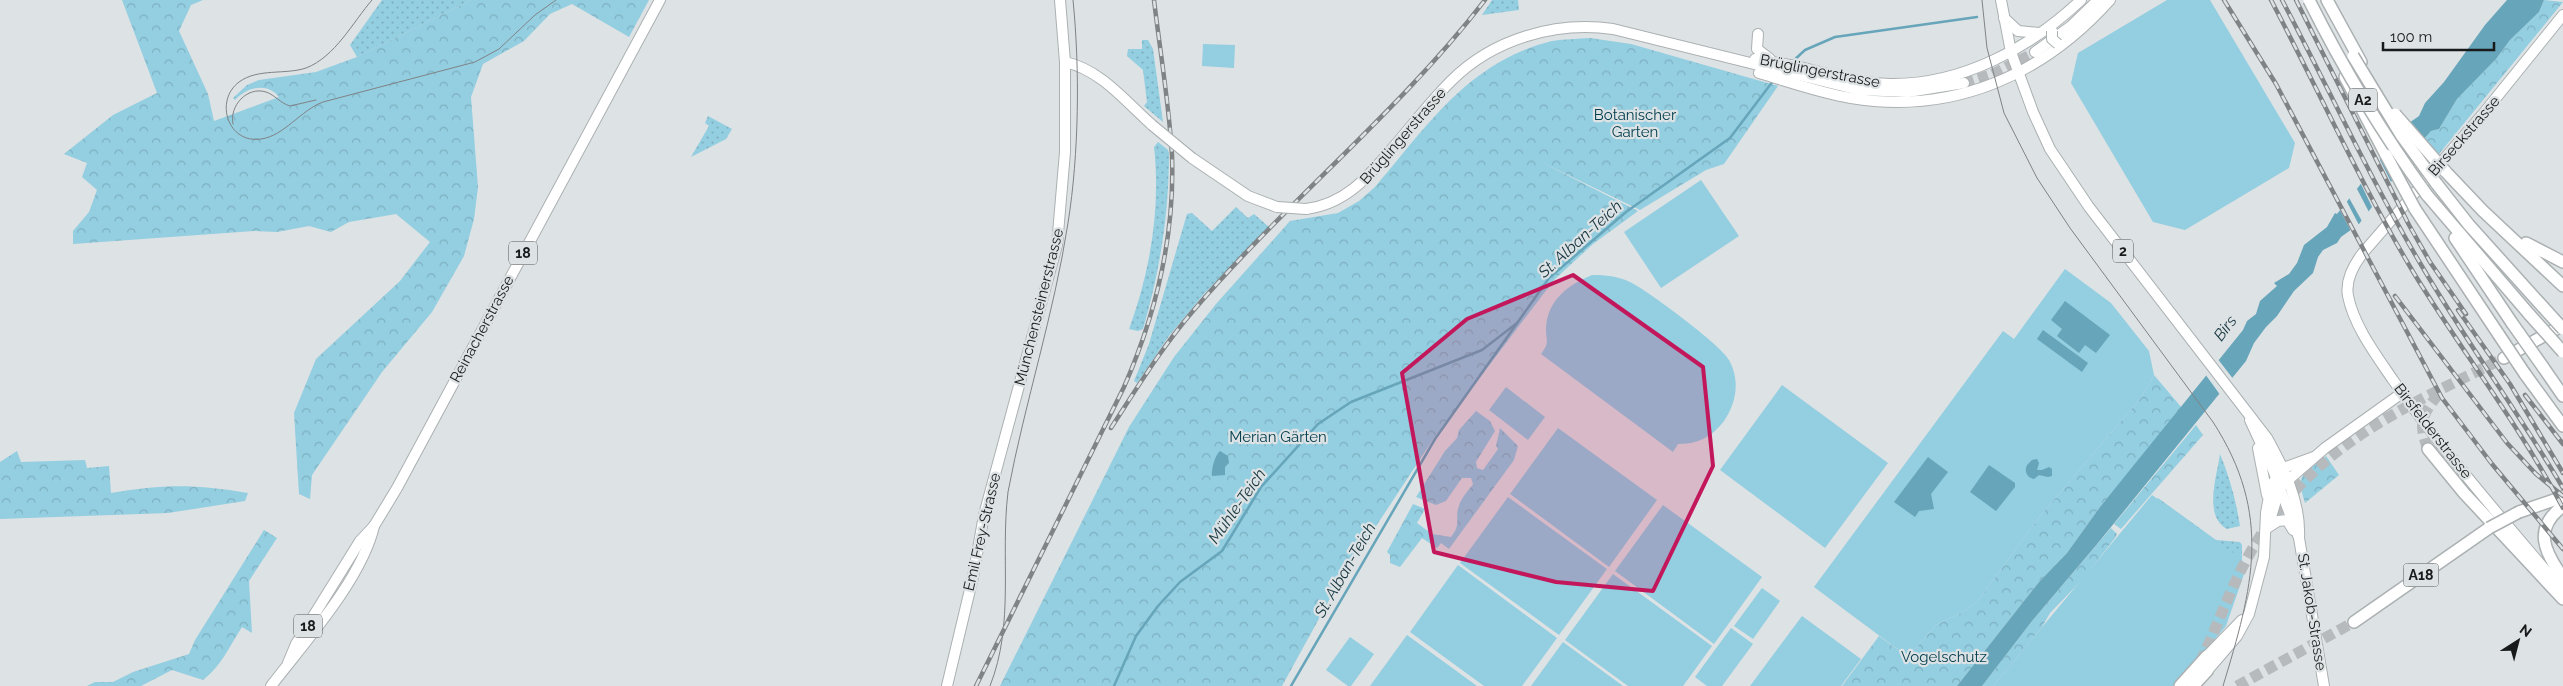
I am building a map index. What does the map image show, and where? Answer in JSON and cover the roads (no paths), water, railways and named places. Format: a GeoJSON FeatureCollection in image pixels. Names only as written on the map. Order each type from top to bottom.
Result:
{"type":"FeatureCollection","features":[{"type":"Feature","properties":{"kind":"highway","name":"A2"},"geometry":{"type":"LineString","coordinates":[[2308,0],[2357,91],[2390,143],[2429,198],[2563,352]]}},
{"type":"Feature","properties":{"kind":"highway"},"geometry":{"type":"LineString","coordinates":[[2308,0],[2415,209],[2525,374],[2563,426]]}},
{"type":"Feature","properties":{"kind":"highway","name":"A2"},"geometry":{"type":"LineString","coordinates":[[2325,0],[2377,97],[2436,183],[2468,224],[2563,329]]}},
{"type":"Feature","properties":{"kind":"highway"},"geometry":{"type":"LineString","coordinates":[[2325,0],[2364,68],[2388,105],[2445,171],[2497,224],[2563,286]]}},
{"type":"Feature","properties":{"kind":"highway"},"geometry":{"type":"LineString","coordinates":[[2429,198],[2512,323],[2562,393]]}},
{"type":"Feature","properties":{"kind":"highway"},"geometry":{"type":"LineString","coordinates":[[2497,224],[2538,250],[2563,262]]}},
{"type":"Feature","properties":{"kind":"highway"},"geometry":{"type":"LineString","coordinates":[[2504,358],[2563,325]]}},
{"type":"Feature","properties":{"kind":"highway"},"geometry":{"type":"LineString","coordinates":[[2428,449],[2470,500],[2563,599]]}},
{"type":"Feature","properties":{"kind":"highway","name":"A18"},"geometry":{"type":"LineString","coordinates":[[2354,622],[2477,535],[2519,512],[2563,497]]}},
{"type":"Feature","properties":{"kind":"highway"},"geometry":{"type":"LineString","coordinates":[[2563,506],[2549,519],[2544,538],[2549,558],[2563,578]]}},
{"type":"Feature","properties":{"kind":"highway"},"geometry":{"type":"LineString","coordinates":[[2180,686],[2207,656]]}},
{"type":"Feature","properties":{"kind":"highway"},"geometry":{"type":"LineString","coordinates":[[2193,686],[2207,670]]}},
{"type":"Feature","properties":{"kind":"main road","name":"Reinacherstrasse"},"geometry":{"type":"LineString","coordinates":[[271,686],[288,663],[296,644],[335,592],[360,541],[374,526],[397,488],[660,0]]}},
{"type":"Feature","properties":{"kind":"main road","name":"Münchensteinerstrasse"},"geometry":{"type":"LineString","coordinates":[[998,463],[1057,245],[1066,152],[1065,62],[1060,0]]}},
{"type":"Feature","properties":{"kind":"main road","name":"2"},"geometry":{"type":"LineString","coordinates":[[2001,0],[2011,52],[2018,74]]}},
{"type":"Feature","properties":{"kind":"main road","name":"Brüglingerstrasse"},"geometry":{"type":"LineString","coordinates":[[1816,76],[1873,83],[1924,82],[1964,72],[2011,52],[2053,27],[2081,0]]}},
{"type":"Feature","properties":{"kind":"main road"},"geometry":{"type":"LineString","coordinates":[[2035,52],[2071,26],[2098,0]]}},
{"type":"Feature","properties":{"kind":"main road","name":"Brüglingerstrasse"},"geometry":{"type":"LineString","coordinates":[[1065,62],[1080,66],[1095,74],[1192,158],[1248,196],[1277,207],[1306,209],[1332,202],[1358,186],[1452,80],[1483,56],[1515,40],[1557,29],[1598,27],[1639,35],[1714,55],[1770,65],[1802,86],[1852,98],[1915,101],[1973,92],[2018,74],[2085,27],[2110,0]]}},
{"type":"Feature","properties":{"kind":"main road","name":"Birseckstrasse"},"geometry":{"type":"LineString","coordinates":[[2362,254],[2472,128],[2563,15]]}},
{"type":"Feature","properties":{"kind":"main road"},"geometry":{"type":"LineString","coordinates":[[2003,17],[2018,31],[2040,33]]}},
{"type":"Feature","properties":{"kind":"main road"},"geometry":{"type":"LineString","coordinates":[[2053,27],[2052,39],[2060,44]]}},
{"type":"Feature","properties":{"kind":"main road"},"geometry":{"type":"LineString","coordinates":[[1758,34],[1758,51],[1770,65]]}},
{"type":"Feature","properties":{"kind":"main road","name":"Brüglingerstrasse"},"geometry":{"type":"LineString","coordinates":[[1714,55],[1738,56],[1816,76],[1859,90],[1922,91],[1964,83]]}},
{"type":"Feature","properties":{"kind":"main road","name":"St. Jakob-Strasse"},"geometry":{"type":"LineString","coordinates":[[2018,74],[2037,124],[2065,173],[2236,400],[2267,438],[2283,469]]}},
{"type":"Feature","properties":{"kind":"main road","name":"Birsfelderstrasse"},"geometry":{"type":"LineString","coordinates":[[2362,254],[2350,273],[2348,286],[2349,300],[2365,335],[2402,393],[2439,442],[2563,591]]}},
{"type":"Feature","properties":{"kind":"main road"},"geometry":{"type":"LineString","coordinates":[[2267,499],[2281,482],[2402,393]]}},
{"type":"Feature","properties":{"kind":"main road","name":"St. Jakob-Strasse"},"geometry":{"type":"LineString","coordinates":[[2248,414],[2255,434],[2299,517],[2300,540],[2324,686]]}},
{"type":"Feature","properties":{"kind":"main road"},"geometry":{"type":"LineString","coordinates":[[2207,670],[2243,628],[2253,605],[2264,557],[2267,529],[2267,499],[2255,434]]}},
{"type":"Feature","properties":{"kind":"main road"},"geometry":{"type":"LineString","coordinates":[[2267,529],[2283,469],[2314,457]]}},
{"type":"Feature","properties":{"kind":"main road","name":"Emil Frey-Strasse"},"geometry":{"type":"LineString","coordinates":[[947,686],[998,463]]}},
{"type":"Feature","properties":{"kind":"main road"},"geometry":{"type":"LineString","coordinates":[[2267,529],[2278,521],[2287,520],[2300,540]]}},
{"type":"Feature","properties":{"kind":"main road"},"geometry":{"type":"LineString","coordinates":[[2207,670],[2210,660],[2222,643],[2253,605]]}},
{"type":"Feature","properties":{"kind":"main road"},"geometry":{"type":"LineString","coordinates":[[2207,656],[2222,643]]}},
{"type":"Feature","properties":{"kind":"waterway","name":"St. Alban-Teich"},"geometry":{"type":"LineString","coordinates":[[1791,63],[1805,50],[1835,37],[1977,17]]}},
{"type":"Feature","properties":{"kind":"waterway","name":"St. Alban-Teich"},"geometry":{"type":"LineString","coordinates":[[1291,686],[1435,439],[1549,278],[1626,212],[1730,138],[1773,81]]}},
{"type":"Feature","properties":{"kind":"waterway","name":"Mühle-Teich"},"geometry":{"type":"LineString","coordinates":[[1114,686],[1136,636],[1158,606],[1180,582],[1222,551],[1261,487],[1318,424],[1351,402],[1482,350],[1517,323]]}},
{"type":"Feature","properties":{"kind":"tunnel"},"geometry":{"type":"LineString","coordinates":[[1964,83],[1992,74],[2035,52]]}},
{"type":"Feature","properties":{"kind":"tunnel"},"geometry":{"type":"LineString","coordinates":[[2200,663],[2233,587],[2256,543],[2280,508],[2306,479],[2334,454],[2397,412],[2504,358]]}},
{"type":"Feature","properties":{"kind":"tunnel"},"geometry":{"type":"LineString","coordinates":[[2428,449],[2423,431],[2424,418],[2430,405],[2441,391]]}},
{"type":"Feature","properties":{"kind":"tunnel"},"geometry":{"type":"LineString","coordinates":[[2237,686],[2354,622]]}},
{"type":"Feature","properties":{"kind":"tram line"},"geometry":{"type":"LineString","coordinates":[[372,0],[343,38],[326,56],[316,63],[298,70],[263,73],[239,82],[231,90],[227,100],[228,120],[233,128],[240,135],[250,139],[269,137],[323,102],[475,62],[499,49],[535,15],[556,0]]}},
{"type":"Feature","properties":{"kind":"tram line"},"geometry":{"type":"LineString","coordinates":[[990,686],[998,662],[1005,614],[1005,541],[1008,492],[1055,291],[1072,196],[1077,112],[1077,54],[1073,0]]}},
{"type":"Feature","properties":{"kind":"tram line"},"geometry":{"type":"LineString","coordinates":[[1982,0],[1987,48],[2004,113],[2037,178],[2070,228],[2213,422],[2232,456],[2244,489],[2250,520],[2252,552],[2249,583],[2243,616],[2223,686]]}},
{"type":"Feature","properties":{"kind":"tram line"},"geometry":{"type":"LineString","coordinates":[[233,124],[232,117],[237,104],[252,92],[266,92],[290,106],[316,100]]}},
{"type":"Feature","properties":{"kind":"railway"},"geometry":{"type":"LineString","coordinates":[[976,686],[1124,387],[1154,303],[1167,245],[1172,185],[1169,116],[1154,0]]}},
{"type":"Feature","properties":{"kind":"railway"},"geometry":{"type":"LineString","coordinates":[[1111,428],[1160,353],[1193,311],[1228,271],[1416,81],[1485,0]]}},
{"type":"Feature","properties":{"kind":"railway"},"geometry":{"type":"LineString","coordinates":[[2224,0],[2276,84],[2442,398],[2492,464],[2563,549]]}},
{"type":"Feature","properties":{"kind":"railway"},"geometry":{"type":"LineString","coordinates":[[2271,0],[2396,242],[2433,304],[2510,419],[2563,508]]}},
{"type":"Feature","properties":{"kind":"railway"},"geometry":{"type":"LineString","coordinates":[[2282,0],[2404,235],[2440,296],[2563,488]]}},
{"type":"Feature","properties":{"kind":"railway"},"geometry":{"type":"LineString","coordinates":[[2296,0],[2409,225],[2430,262],[2466,314]]}},
{"type":"Feature","properties":{"kind":"railway"},"geometry":{"type":"LineString","coordinates":[[2395,296],[2507,443],[2536,474],[2563,496]]}},
{"type":"Feature","properties":{"kind":"railway"},"geometry":{"type":"LineString","coordinates":[[2458,310],[2510,384],[2563,473]]}},
{"type":"Feature","properties":{"kind":"railway"},"geometry":{"type":"LineString","coordinates":[[2525,395],[2563,444]]}},
{"type":"Feature","properties":{"kind":"park label","name":"Botanischer Garten"},"geometry":{"type":"Point","coordinates":[1635,124]}},
{"type":"Feature","properties":{"kind":"park label","name":"Merian Gärten"},"geometry":{"type":"Point","coordinates":[1278,437]}},
{"type":"Feature","properties":{"kind":"park label","name":"Vogelschutz"},"geometry":{"type":"Point","coordinates":[1944,657]}},
{"type":"Feature","properties":{"kind":"water label","name":"Birs"},"geometry":{"type":"Point","coordinates":[2225,328]}}]}
